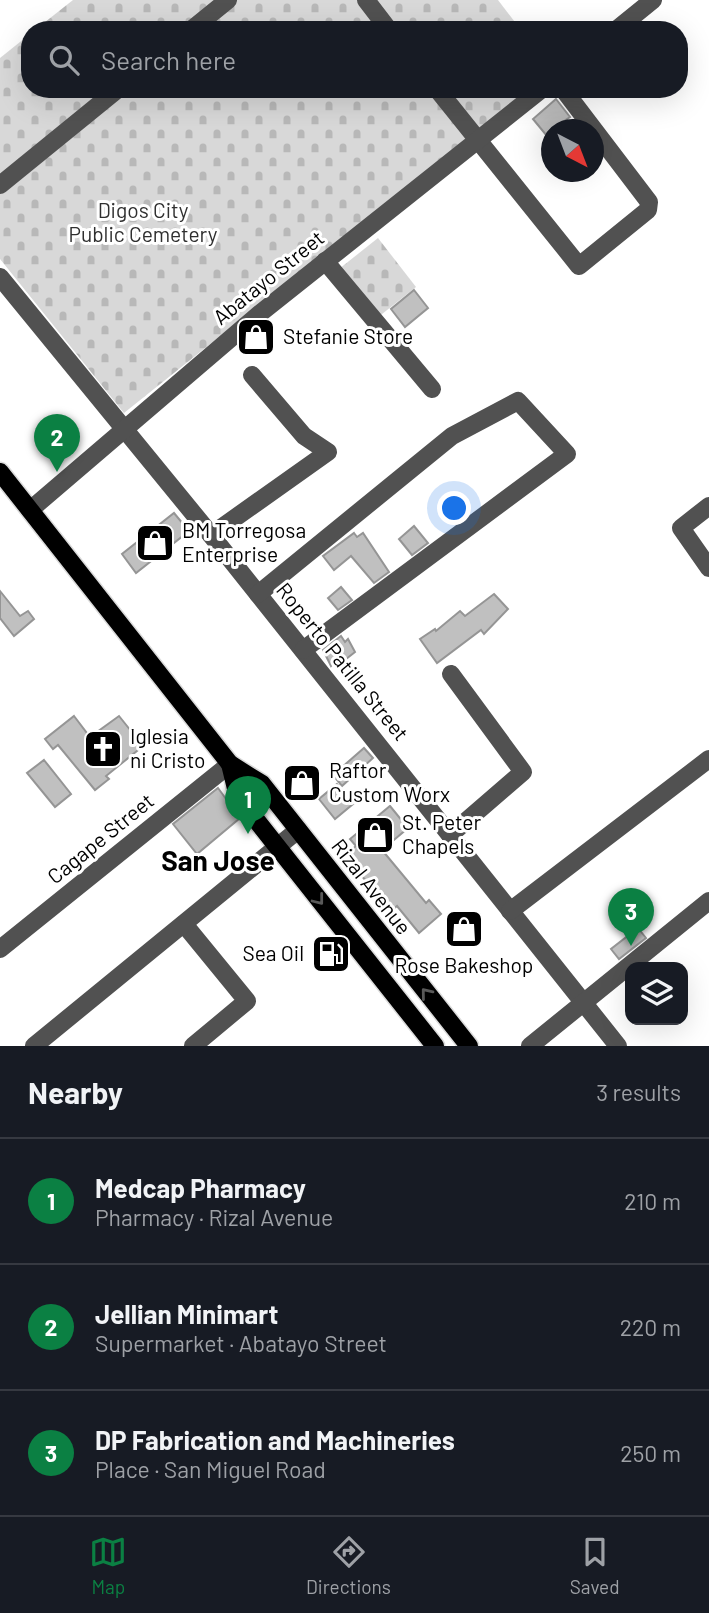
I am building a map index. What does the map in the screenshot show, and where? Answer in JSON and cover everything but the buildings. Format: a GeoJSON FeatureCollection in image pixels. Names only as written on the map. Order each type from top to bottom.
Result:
{"type":"FeatureCollection","features":[{"type":"Feature","properties":{"kind":"main road","name":"Rizal Avenue"},"geometry":{"type":"LineString","coordinates":[[3,483],[30,510],[230,764],[262,784],[469,1046]]}},
{"type":"Feature","properties":{"kind":"main road","name":"Rizal Avenue"},"geometry":{"type":"LineString","coordinates":[[230,764],[238,797],[435,1046]]}},
{"type":"Feature","properties":{"kind":"street"},"geometry":{"type":"LineString","coordinates":[[202,21],[228,0]]}},
{"type":"Feature","properties":{"kind":"street"},"geometry":{"type":"LineString","coordinates":[[366,0],[382,21]]}},
{"type":"Feature","properties":{"kind":"street"},"geometry":{"type":"LineString","coordinates":[[627,21],[653,0]]}},
{"type":"Feature","properties":{"kind":"street"},"geometry":{"type":"LineString","coordinates":[[0,185],[107,98]]}},
{"type":"Feature","properties":{"kind":"street"},"geometry":{"type":"LineString","coordinates":[[444,98],[579,266],[648,210],[649,202],[570,98]]}},
{"type":"Feature","properties":{"kind":"street","name":"Abatayo Street"},"geometry":{"type":"LineString","coordinates":[[30,510],[326,261],[530,98]]}},
{"type":"Feature","properties":{"kind":"street"},"geometry":{"type":"LineString","coordinates":[[326,261],[432,389]]}},
{"type":"Feature","properties":{"kind":"street","name":"Roperto Patilla Street"},"geometry":{"type":"LineString","coordinates":[[0,277],[211,535],[618,1046]]}},
{"type":"Feature","properties":{"kind":"street"},"geometry":{"type":"LineString","coordinates":[[211,535],[328,452],[304,436],[252,375]]}},
{"type":"Feature","properties":{"kind":"street"},"geometry":{"type":"LineString","coordinates":[[258,594],[452,436],[518,401],[567,454],[303,650]]}},
{"type":"Feature","properties":{"kind":"street"},"geometry":{"type":"LineString","coordinates":[[709,506],[681,528],[709,568]]}},
{"type":"Feature","properties":{"kind":"street"},"geometry":{"type":"LineString","coordinates":[[450,835],[523,772],[451,674]]}},
{"type":"Feature","properties":{"kind":"street"},"geometry":{"type":"LineString","coordinates":[[510,911],[709,759]]}},
{"type":"Feature","properties":{"kind":"street","name":"Cagape Street"},"geometry":{"type":"LineString","coordinates":[[0,949],[230,764]]}},
{"type":"Feature","properties":{"kind":"street"},"geometry":{"type":"LineString","coordinates":[[34,1046],[298,830]]}},
{"type":"Feature","properties":{"kind":"street"},"geometry":{"type":"LineString","coordinates":[[530,1046],[709,901]]}},
{"type":"Feature","properties":{"kind":"street"},"geometry":{"type":"LineString","coordinates":[[184,924],[247,1001],[193,1046]]}},
{"type":"Feature","properties":{"kind":"green space"},"geometry":{"type":"Polygon","coordinates":[[[73,0],[498,0],[514,21],[46,21],[73,0]]]}},
{"type":"Feature","properties":{"kind":"green space","name":"Digos City Public Cemetery"},"geometry":{"type":"Polygon","coordinates":[[[21,41],[21,98],[517,98],[124,413],[0,259],[0,58],[21,41]]]}},
{"type":"Feature","properties":{"kind":"green space"},"geometry":{"type":"Polygon","coordinates":[[[378,238],[416,287],[377,318],[339,269],[378,238]]]}},
{"type":"Feature","properties":{"kind":"place","name":"Stefanie Store"},"geometry":{"type":"Point","coordinates":[256,337]}},
{"type":"Feature","properties":{"kind":"place","name":"Jellian Minimart"},"geometry":{"type":"Point","coordinates":[57,472]}},
{"type":"Feature","properties":{"kind":"place","name":"BM Torregosa Enterprise"},"geometry":{"type":"Point","coordinates":[155,543]}},
{"type":"Feature","properties":{"kind":"place","name":"Iglesia ni Cristo"},"geometry":{"type":"Point","coordinates":[103,749]}},
{"type":"Feature","properties":{"kind":"place","name":"Raftor Custom Worx"},"geometry":{"type":"Point","coordinates":[302,783]}},
{"type":"Feature","properties":{"kind":"place","name":"Medcap Pharmacy"},"geometry":{"type":"Point","coordinates":[248,834]}},
{"type":"Feature","properties":{"kind":"place","name":"St. Peter Chapels"},"geometry":{"type":"Point","coordinates":[375,835]}},
{"type":"Feature","properties":{"kind":"place","name":"Rose Bakeshop"},"geometry":{"type":"Point","coordinates":[464,929]}},
{"type":"Feature","properties":{"kind":"place","name":"DP Fabrication and Machineries"},"geometry":{"type":"Point","coordinates":[631,946]}},
{"type":"Feature","properties":{"kind":"place","name":"Sea Oil"},"geometry":{"type":"Point","coordinates":[331,954]}},
{"type":"Feature","properties":{"kind":"district","name":"San Jose"},"geometry":{"type":"Point","coordinates":[218,861]}}]}
